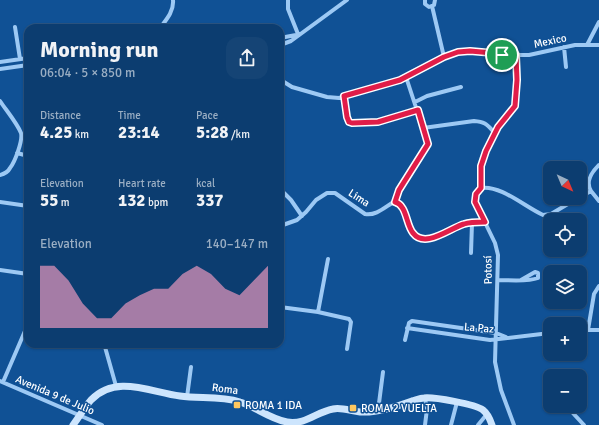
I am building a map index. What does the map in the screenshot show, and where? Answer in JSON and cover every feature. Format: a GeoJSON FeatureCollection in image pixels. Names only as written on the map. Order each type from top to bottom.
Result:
{"type":"FeatureCollection","features":[{"type":"Feature","properties":{"kind":"main road","name":"Roma"},"geometry":{"type":"LineString","coordinates":[[73,425],[99,393],[116,386],[130,386],[187,397],[223,398],[237,401],[280,420],[293,422],[307,420],[332,409],[360,412],[378,411],[390,409],[425,398],[476,406],[487,414]]}},
{"type":"Feature","properties":{"kind":"main road"},"geometry":{"type":"LineString","coordinates":[[487,414],[492,425]]}},
{"type":"Feature","properties":{"kind":"street"},"geometry":{"type":"LineString","coordinates":[[163,24],[171,13],[174,4],[173,0]]}},
{"type":"Feature","properties":{"kind":"street"},"geometry":{"type":"LineString","coordinates":[[288,0],[288,10],[298,34]]}},
{"type":"Feature","properties":{"kind":"street"},"geometry":{"type":"LineString","coordinates":[[284,43],[290,41],[347,0]]}},
{"type":"Feature","properties":{"kind":"street"},"geometry":{"type":"LineString","coordinates":[[425,0],[426,5],[429,7],[432,6]]}},
{"type":"Feature","properties":{"kind":"street"},"geometry":{"type":"LineString","coordinates":[[435,0],[435,4],[432,6],[444,57]]}},
{"type":"Feature","properties":{"kind":"street"},"geometry":{"type":"LineString","coordinates":[[586,44],[599,22]]}},
{"type":"Feature","properties":{"kind":"street"},"geometry":{"type":"LineString","coordinates":[[15,27],[20,59]]}},
{"type":"Feature","properties":{"kind":"street"},"geometry":{"type":"LineString","coordinates":[[284,37],[298,34]]}},
{"type":"Feature","properties":{"kind":"street","name":"Mexico"},"geometry":{"type":"LineString","coordinates":[[284,82],[292,87],[335,98],[406,77],[444,57],[466,51],[516,55],[535,54],[575,45],[599,44]]}},
{"type":"Feature","properties":{"kind":"street"},"geometry":{"type":"LineString","coordinates":[[564,47],[566,68]]}},
{"type":"Feature","properties":{"kind":"street","name":"Potosí"},"geometry":{"type":"LineString","coordinates":[[514,425],[499,381],[495,362],[498,259],[496,248],[475,202],[476,194],[481,188],[481,166],[483,159],[495,133],[515,106],[517,80],[516,55]]}},
{"type":"Feature","properties":{"kind":"street"},"geometry":{"type":"LineString","coordinates":[[0,62],[24,58]]}},
{"type":"Feature","properties":{"kind":"street"},"geometry":{"type":"LineString","coordinates":[[0,69],[24,66]]}},
{"type":"Feature","properties":{"kind":"street"},"geometry":{"type":"LineString","coordinates":[[406,77],[418,110],[427,140],[427,147],[399,190],[395,202],[401,205],[413,234],[420,238],[428,239],[437,237],[462,224],[485,222]]}},
{"type":"Feature","properties":{"kind":"street"},"geometry":{"type":"LineString","coordinates":[[414,102],[428,96],[461,87]]}},
{"type":"Feature","properties":{"kind":"street"},"geometry":{"type":"LineString","coordinates":[[344,96],[347,117],[349,122],[352,123],[378,122],[418,110]]}},
{"type":"Feature","properties":{"kind":"street"},"geometry":{"type":"LineString","coordinates":[[0,101],[21,134],[17,153],[11,167],[9,170],[0,175]]}},
{"type":"Feature","properties":{"kind":"street"},"geometry":{"type":"LineString","coordinates":[[423,128],[474,121],[486,124],[495,133]]}},
{"type":"Feature","properties":{"kind":"street"},"geometry":{"type":"LineString","coordinates":[[17,153],[24,155]]}},
{"type":"Feature","properties":{"kind":"street"},"geometry":{"type":"LineString","coordinates":[[599,165],[590,178],[589,185],[591,191],[599,201]]}},
{"type":"Feature","properties":{"kind":"street"},"geometry":{"type":"LineString","coordinates":[[481,188],[488,187],[497,190],[543,215],[551,214],[567,205]]}},
{"type":"Feature","properties":{"kind":"street"},"geometry":{"type":"LineString","coordinates":[[587,193],[591,191]]}},
{"type":"Feature","properties":{"kind":"street"},"geometry":{"type":"LineString","coordinates":[[284,193],[302,216]]}},
{"type":"Feature","properties":{"kind":"street","name":"Lima"},"geometry":{"type":"LineString","coordinates":[[284,224],[302,216],[316,200],[327,193],[335,193],[365,214],[370,215],[395,202]]}},
{"type":"Feature","properties":{"kind":"street"},"geometry":{"type":"LineString","coordinates":[[0,202],[24,205]]}},
{"type":"Feature","properties":{"kind":"street"},"geometry":{"type":"LineString","coordinates":[[471,253],[472,223]]}},
{"type":"Feature","properties":{"kind":"street"},"geometry":{"type":"LineString","coordinates":[[318,312],[328,259]]}},
{"type":"Feature","properties":{"kind":"street"},"geometry":{"type":"LineString","coordinates":[[0,270],[24,273]]}},
{"type":"Feature","properties":{"kind":"street"},"geometry":{"type":"LineString","coordinates":[[498,280],[521,280]]}},
{"type":"Feature","properties":{"kind":"street"},"geometry":{"type":"LineString","coordinates":[[599,286],[594,294],[588,330],[599,330]]}},
{"type":"Feature","properties":{"kind":"street"},"geometry":{"type":"LineString","coordinates":[[284,308],[318,312],[350,319],[351,322],[347,349]]}},
{"type":"Feature","properties":{"kind":"street"},"geometry":{"type":"LineString","coordinates":[[405,340],[407,328],[409,323],[412,321],[496,333],[506,337]]}},
{"type":"Feature","properties":{"kind":"street","name":"La Paz"},"geometry":{"type":"LineString","coordinates":[[407,328],[490,340],[543,334]]}},
{"type":"Feature","properties":{"kind":"street"},"geometry":{"type":"LineString","coordinates":[[1,382],[24,333]]}},
{"type":"Feature","properties":{"kind":"street"},"geometry":{"type":"LineString","coordinates":[[104,348],[116,386]]}},
{"type":"Feature","properties":{"kind":"street"},"geometry":{"type":"LineString","coordinates":[[187,397],[191,367]]}},
{"type":"Feature","properties":{"kind":"street"},"geometry":{"type":"LineString","coordinates":[[378,411],[383,372]]}},
{"type":"Feature","properties":{"kind":"street","name":"Avenida 9 de Julio"},"geometry":{"type":"LineString","coordinates":[[1,382],[102,425]]}},
{"type":"Feature","properties":{"kind":"street"},"geometry":{"type":"LineString","coordinates":[[425,398],[427,409],[425,425]]}},
{"type":"Feature","properties":{"kind":"street"},"geometry":{"type":"LineString","coordinates":[[451,425],[457,402]]}},
{"type":"Feature","properties":{"kind":"street"},"geometry":{"type":"LineString","coordinates":[[573,413],[584,425]]}},
{"type":"Feature","properties":{"kind":"street"},"geometry":{"type":"LineString","coordinates":[[478,425],[487,414]]}},
{"type":"Feature","properties":{"kind":"place","name":"ROMA 1 IDA"},"geometry":{"type":"Point","coordinates":[237,405]}},
{"type":"Feature","properties":{"kind":"place","name":"ROMA 2 VUELTA"},"geometry":{"type":"Point","coordinates":[353,408]}},
{"type":"Feature","properties":{"kind":"route"},"geometry":{"type":"LineString","coordinates":[[470,51],[502,55],[516,55],[517,80],[515,106],[498,127],[481,166],[481,188],[476,194],[475,202],[485,222],[462,224],[443,235],[428,239],[415,236],[410,230],[401,205],[395,202],[399,190],[428,144],[418,110],[385,121],[372,123],[352,123],[349,122],[347,117],[344,96],[400,80],[444,57],[458,52],[470,51]]}}]}
